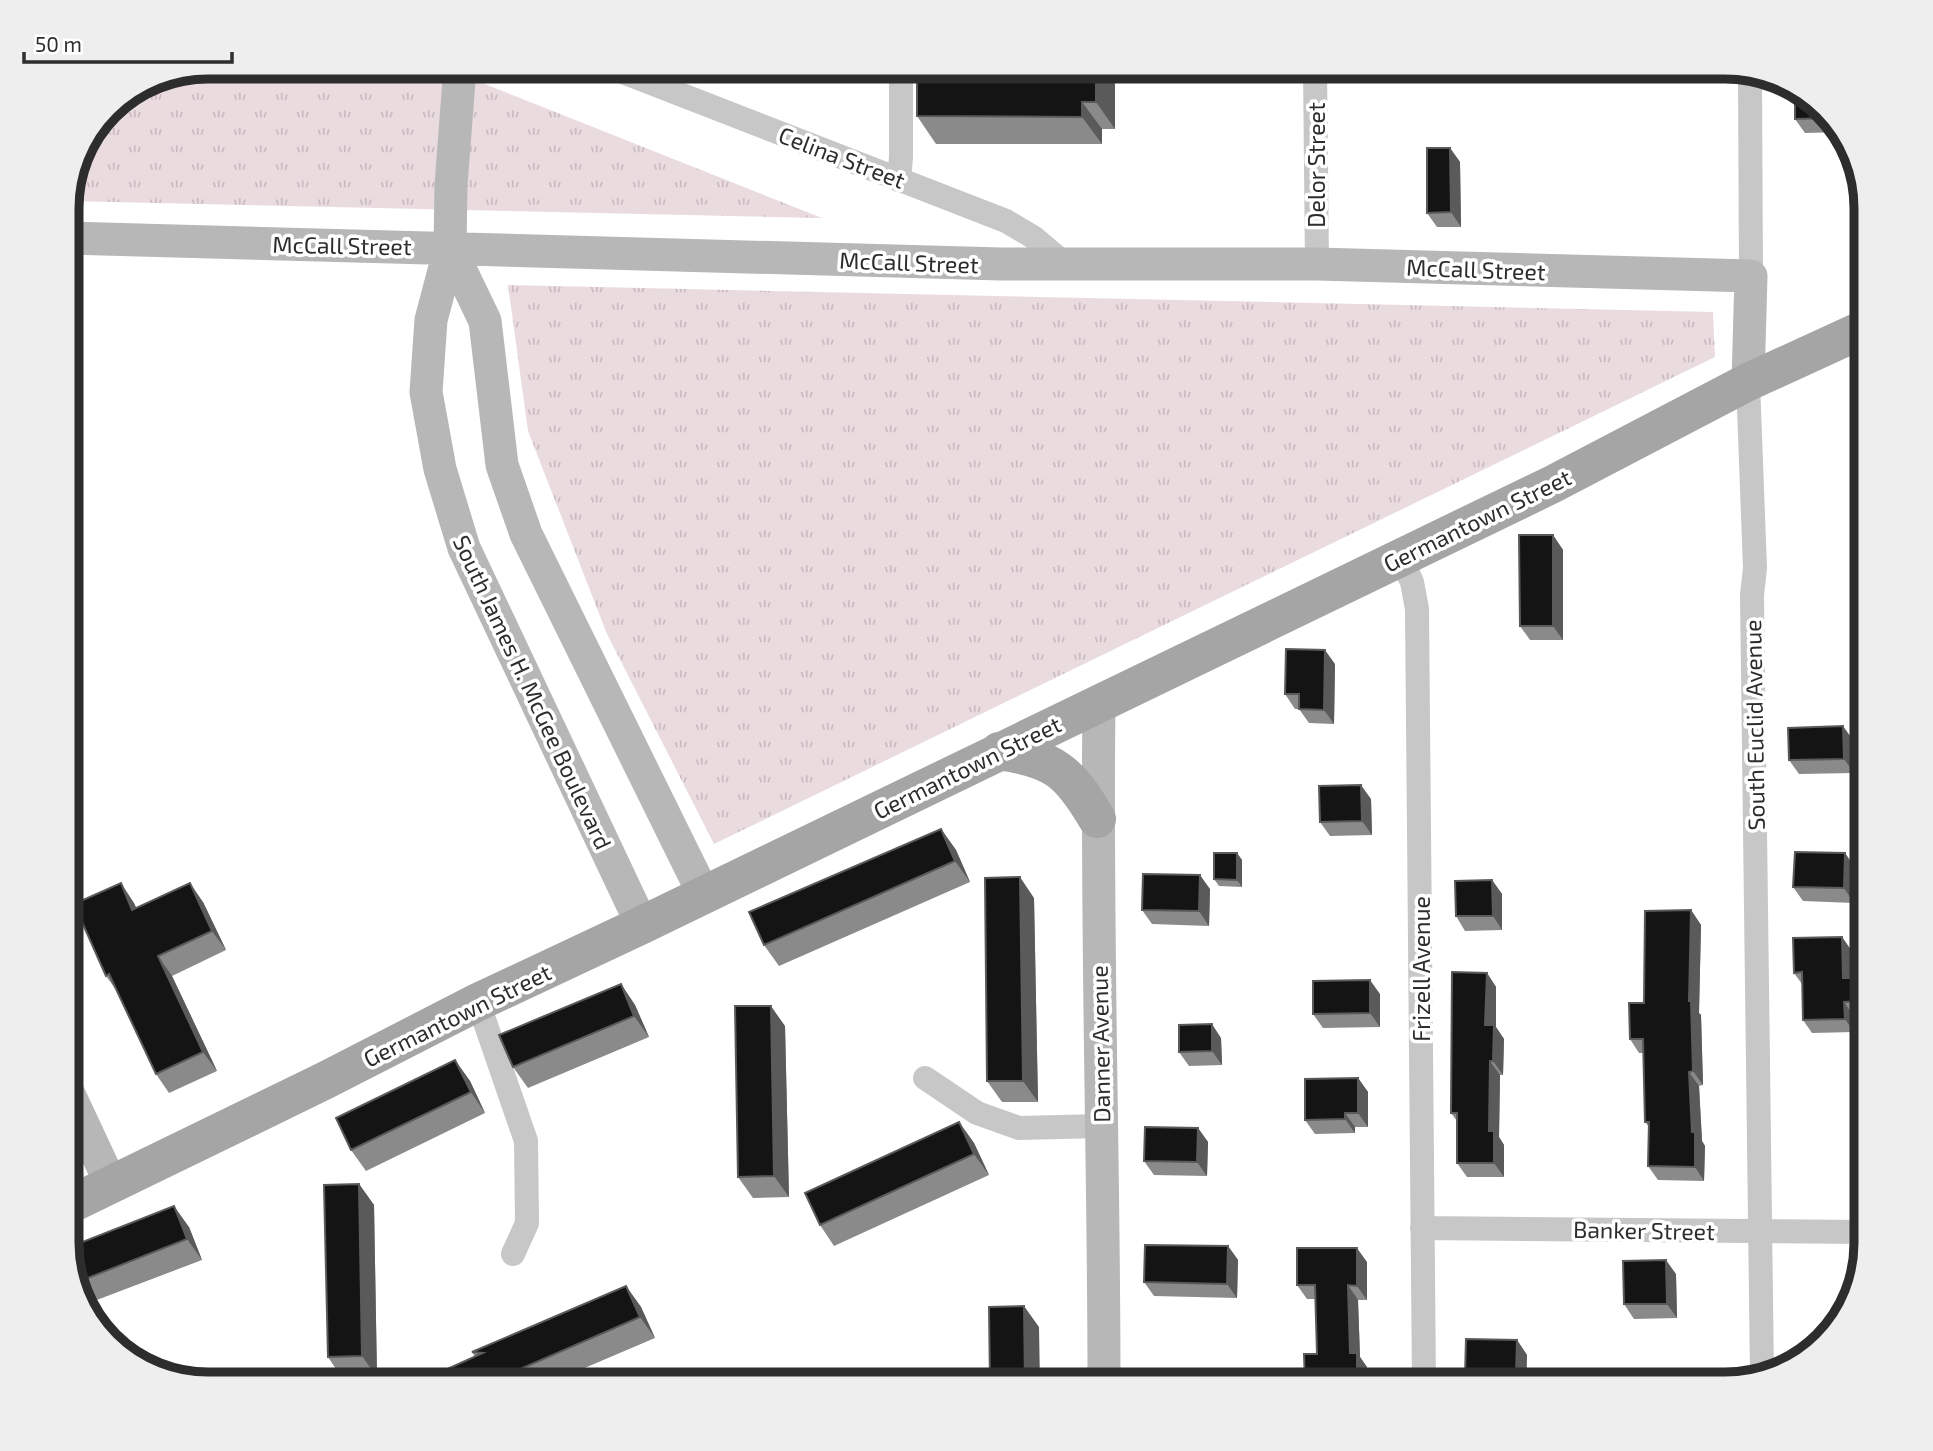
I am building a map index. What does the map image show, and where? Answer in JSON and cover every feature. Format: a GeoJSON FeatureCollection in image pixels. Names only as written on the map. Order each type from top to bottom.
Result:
{"type":"FeatureCollection","features":[{"type":"Feature","properties":{"kind":"main road","name":"Germantown Street"},"geometry":{"type":"LineString","coordinates":[[79,1200],[326,1080],[478,1002],[1553,484],[1748,382],[1854,334]]}},
{"type":"Feature","properties":{"kind":"main road"},"geometry":{"type":"LineString","coordinates":[[999,751],[1030,755],[1053,765],[1081,792],[1097,819]]}},
{"type":"Feature","properties":{"kind":"street","name":"South James H. McGee Boulevard"},"geometry":{"type":"LineString","coordinates":[[459,79],[450,248],[431,320],[426,391],[440,469],[464,548],[642,925]]}},
{"type":"Feature","properties":{"kind":"street","name":"Celina Street"},"geometry":{"type":"LineString","coordinates":[[643,79],[1006,221],[1033,237],[1065,264]]}},
{"type":"Feature","properties":{"kind":"street"},"geometry":{"type":"LineString","coordinates":[[899,180],[901,79]]}},
{"type":"Feature","properties":{"kind":"street","name":"Delor Street"},"geometry":{"type":"LineString","coordinates":[[1315,79],[1317,264]]}},
{"type":"Feature","properties":{"kind":"street","name":"South Euclid Avenue"},"geometry":{"type":"LineString","coordinates":[[1750,82],[1751,276],[1748,382],[1755,568],[1752,595],[1762,1366]]}},
{"type":"Feature","properties":{"kind":"street","name":"McCall Street"},"geometry":{"type":"LineString","coordinates":[[79,238],[974,264],[1317,264],[1751,276]]}},
{"type":"Feature","properties":{"kind":"street","name":"South James H. McGee Boulevard"},"geometry":{"type":"LineString","coordinates":[[450,248],[485,321],[502,465],[527,534],[704,895]]}},
{"type":"Feature","properties":{"kind":"street","name":"Frizell Avenue"},"geometry":{"type":"LineString","coordinates":[[1400,557],[1412,582],[1417,609],[1424,1372]]}},
{"type":"Feature","properties":{"kind":"street","name":"Danner Avenue"},"geometry":{"type":"LineString","coordinates":[[1099,703],[1097,819],[1104,1372]]}},
{"type":"Feature","properties":{"kind":"street"},"geometry":{"type":"LineString","coordinates":[[478,1002],[526,1141],[527,1223],[513,1254]]}},
{"type":"Feature","properties":{"kind":"street"},"geometry":{"type":"LineString","coordinates":[[925,1078],[977,1113],[1020,1128],[1101,1126]]}},
{"type":"Feature","properties":{"kind":"street"},"geometry":{"type":"LineString","coordinates":[[79,1116],[111,1184]]}},
{"type":"Feature","properties":{"kind":"street","name":"Banker Street"},"geometry":{"type":"LineString","coordinates":[[1422,1228],[1854,1232]]}},
{"type":"Feature","properties":{"kind":"green space"},"geometry":{"type":"Polygon","coordinates":[[[472,79],[822,218],[79,200],[83,175],[92,151],[105,129],[143,96],[183,81],[472,79]]]}},
{"type":"Feature","properties":{"kind":"green space"},"geometry":{"type":"Polygon","coordinates":[[[508,285],[1713,312],[1715,357],[714,844],[607,634],[528,431],[508,285]]]}},
{"type":"Feature","properties":{"kind":"building"},"geometry":{"type":"Polygon","coordinates":[[[917,79],[1096,79],[1096,102],[1082,102],[1082,117],[917,116],[917,79]]]}},
{"type":"Feature","properties":{"kind":"building"},"geometry":{"type":"Polygon","coordinates":[[[1795,99],[1817,118],[1795,119],[1795,99]]]}},
{"type":"Feature","properties":{"kind":"building"},"geometry":{"type":"Polygon","coordinates":[[[1427,148],[1450,148],[1451,212],[1427,213],[1427,148]]]}},
{"type":"Feature","properties":{"kind":"building"},"geometry":{"type":"Polygon","coordinates":[[[1519,535],[1553,535],[1553,626],[1520,626],[1519,535]]]}},
{"type":"Feature","properties":{"kind":"building"},"geometry":{"type":"Polygon","coordinates":[[[1286,649],[1325,650],[1324,710],[1299,709],[1299,694],[1285,694],[1286,649]]]}},
{"type":"Feature","properties":{"kind":"building"},"geometry":{"type":"Polygon","coordinates":[[[1843,726],[1844,759],[1789,760],[1788,728],[1843,726]]]}},
{"type":"Feature","properties":{"kind":"building"},"geometry":{"type":"Polygon","coordinates":[[[1361,785],[1362,821],[1320,822],[1319,786],[1361,785]]]}},
{"type":"Feature","properties":{"kind":"building"},"geometry":{"type":"Polygon","coordinates":[[[941,829],[955,861],[764,945],[749,912],[941,829]]]}},
{"type":"Feature","properties":{"kind":"building"},"geometry":{"type":"Polygon","coordinates":[[[1795,852],[1845,853],[1844,888],[1793,887],[1795,852]]]}},
{"type":"Feature","properties":{"kind":"building"},"geometry":{"type":"Polygon","coordinates":[[[1214,853],[1237,853],[1237,880],[1214,879],[1214,853]]]}},
{"type":"Feature","properties":{"kind":"building"},"geometry":{"type":"Polygon","coordinates":[[[1143,874],[1200,875],[1199,911],[1142,910],[1143,874]]]}},
{"type":"Feature","properties":{"kind":"building"},"geometry":{"type":"Polygon","coordinates":[[[1020,877],[1023,1081],[987,1081],[985,878],[1020,877]]]}},
{"type":"Feature","properties":{"kind":"building"},"geometry":{"type":"Polygon","coordinates":[[[1492,880],[1493,916],[1456,916],[1455,881],[1492,880]]]}},
{"type":"Feature","properties":{"kind":"building"},"geometry":{"type":"Polygon","coordinates":[[[121,883],[132,910],[190,883],[212,931],[158,956],[203,1052],[156,1074],[109,974],[106,976],[79,915],[79,902],[121,883]]]}},
{"type":"Feature","properties":{"kind":"building"},"geometry":{"type":"Polygon","coordinates":[[[1691,910],[1689,1001],[1693,1071],[1689,1072],[1692,1132],[1695,1132],[1695,1167],[1648,1166],[1649,1122],[1645,1122],[1643,1039],[1630,1039],[1629,1003],[1644,1003],[1645,911],[1691,910]]]}},
{"type":"Feature","properties":{"kind":"building"},"geometry":{"type":"Polygon","coordinates":[[[1842,937],[1843,978],[1854,978],[1854,1002],[1844,1002],[1845,1019],[1803,1020],[1802,972],[1794,973],[1793,938],[1842,937]]]}},
{"type":"Feature","properties":{"kind":"building"},"geometry":{"type":"Polygon","coordinates":[[[1452,972],[1487,973],[1485,1025],[1494,1025],[1493,1061],[1490,1061],[1489,1131],[1494,1131],[1494,1163],[1457,1163],[1457,1113],[1451,1113],[1452,972]]]}},
{"type":"Feature","properties":{"kind":"building"},"geometry":{"type":"Polygon","coordinates":[[[1370,980],[1370,1013],[1313,1014],[1313,981],[1370,980]]]}},
{"type":"Feature","properties":{"kind":"building"},"geometry":{"type":"Polygon","coordinates":[[[621,984],[634,1016],[513,1067],[499,1035],[621,984]]]}},
{"type":"Feature","properties":{"kind":"building"},"geometry":{"type":"Polygon","coordinates":[[[735,1006],[771,1006],[774,1176],[738,1177],[735,1006]]]}},
{"type":"Feature","properties":{"kind":"building"},"geometry":{"type":"Polygon","coordinates":[[[1212,1024],[1212,1051],[1179,1052],[1179,1025],[1212,1024]]]}},
{"type":"Feature","properties":{"kind":"building"},"geometry":{"type":"Polygon","coordinates":[[[455,1060],[471,1092],[351,1150],[336,1118],[455,1060]]]}},
{"type":"Feature","properties":{"kind":"building"},"geometry":{"type":"Polygon","coordinates":[[[1358,1078],[1358,1113],[1345,1113],[1345,1119],[1305,1120],[1305,1079],[1358,1078]]]}},
{"type":"Feature","properties":{"kind":"building"},"geometry":{"type":"Polygon","coordinates":[[[959,1122],[974,1154],[820,1225],[805,1193],[959,1122]]]}},
{"type":"Feature","properties":{"kind":"building"},"geometry":{"type":"Polygon","coordinates":[[[1145,1127],[1198,1128],[1197,1162],[1144,1161],[1145,1127]]]}},
{"type":"Feature","properties":{"kind":"building"},"geometry":{"type":"Polygon","coordinates":[[[359,1184],[362,1356],[328,1357],[324,1185],[359,1184]]]}},
{"type":"Feature","properties":{"kind":"building"},"geometry":{"type":"Polygon","coordinates":[[[174,1206],[187,1239],[84,1279],[79,1243],[174,1206]]]}},
{"type":"Feature","properties":{"kind":"building"},"geometry":{"type":"Polygon","coordinates":[[[1145,1245],[1228,1246],[1227,1284],[1144,1282],[1145,1245]]]}},
{"type":"Feature","properties":{"kind":"building"},"geometry":{"type":"Polygon","coordinates":[[[1297,1248],[1357,1248],[1357,1286],[1348,1285],[1350,1353],[1357,1353],[1357,1372],[1305,1372],[1304,1354],[1317,1354],[1315,1285],[1297,1285],[1297,1248]]]}},
{"type":"Feature","properties":{"kind":"building"},"geometry":{"type":"Polygon","coordinates":[[[1666,1260],[1667,1304],[1624,1304],[1623,1261],[1666,1260]]]}},
{"type":"Feature","properties":{"kind":"building"},"geometry":{"type":"Polygon","coordinates":[[[626,1286],[640,1317],[514,1372],[441,1372],[483,1353],[472,1352],[626,1286]]]}},
{"type":"Feature","properties":{"kind":"building"},"geometry":{"type":"Polygon","coordinates":[[[1024,1306],[1025,1372],[990,1372],[989,1307],[1024,1306]]]}},
{"type":"Feature","properties":{"kind":"building"},"geometry":{"type":"Polygon","coordinates":[[[1466,1339],[1517,1340],[1516,1372],[1465,1372],[1466,1339]]]}}]}
